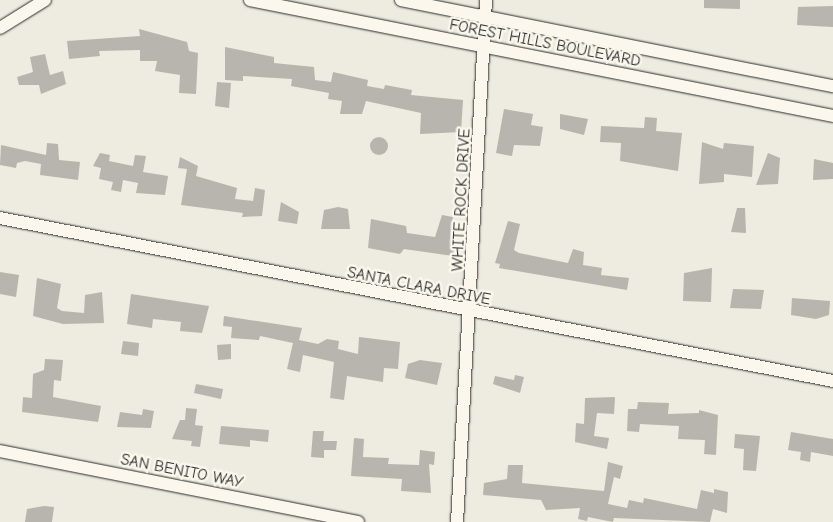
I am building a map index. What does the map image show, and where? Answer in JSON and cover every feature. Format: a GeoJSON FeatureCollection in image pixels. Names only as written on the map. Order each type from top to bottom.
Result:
{"type":"FeatureCollection","features":[{"type":"Feature","properties":{"kind":"street"},"geometry":{"type":"LineString","coordinates":[[0,28],[45,0]]}},
{"type":"Feature","properties":{"kind":"street","name":"FOREST HILLS BOULEVARD"},"geometry":{"type":"LineString","coordinates":[[250,0],[833,116]]}},
{"type":"Feature","properties":{"kind":"street","name":"FOREST HILLS BOULEVARD"},"geometry":{"type":"LineString","coordinates":[[401,0],[833,86]]}},
{"type":"Feature","properties":{"kind":"street","name":"WHITE ROCK DRIVE"},"geometry":{"type":"LineString","coordinates":[[457,522],[485,48],[486,0]]}},
{"type":"Feature","properties":{"kind":"street","name":"SANTA CLARA DRIVE"},"geometry":{"type":"LineString","coordinates":[[0,218],[470,313],[833,381]]}},
{"type":"Feature","properties":{"kind":"street","name":"SAN BENITO WAY"},"geometry":{"type":"LineString","coordinates":[[0,451],[358,522]]}},
{"type":"Feature","properties":{"kind":"building"},"geometry":{"type":"Polygon","coordinates":[[[704,0],[740,0],[740,9],[704,8],[704,0]]]}},
{"type":"Feature","properties":{"kind":"building"},"geometry":{"type":"Polygon","coordinates":[[[833,6],[833,27],[797,25],[798,7],[833,6]]]}},
{"type":"Feature","properties":{"kind":"building"},"geometry":{"type":"Polygon","coordinates":[[[139,29],[187,42],[189,51],[198,53],[196,94],[179,93],[180,75],[155,71],[157,61],[140,61],[140,50],[99,51],[100,56],[69,59],[67,41],[140,36],[139,29]]]}},
{"type":"Feature","properties":{"kind":"building"},"geometry":{"type":"Polygon","coordinates":[[[225,47],[274,57],[274,63],[314,67],[315,80],[331,82],[333,72],[368,80],[367,86],[384,89],[385,85],[412,90],[411,95],[463,100],[461,132],[420,134],[421,113],[366,101],[362,114],[340,114],[342,101],[328,99],[329,93],[291,86],[292,79],[243,76],[243,81],[225,80],[225,47]]]}},
{"type":"Feature","properties":{"kind":"building"},"geometry":{"type":"Polygon","coordinates":[[[45,54],[50,75],[63,71],[66,84],[41,94],[39,85],[19,85],[17,77],[33,72],[30,57],[45,54]]]}},
{"type":"Feature","properties":{"kind":"building"},"geometry":{"type":"Polygon","coordinates":[[[217,82],[231,83],[229,108],[215,106],[217,82]]]}},
{"type":"Feature","properties":{"kind":"building"},"geometry":{"type":"Polygon","coordinates":[[[504,109],[533,114],[531,125],[543,127],[540,146],[514,145],[512,156],[496,153],[504,109]]]}},
{"type":"Feature","properties":{"kind":"building"},"geometry":{"type":"Polygon","coordinates":[[[560,114],[588,119],[584,135],[560,129],[560,114]]]}},
{"type":"Feature","properties":{"kind":"building"},"geometry":{"type":"Polygon","coordinates":[[[645,117],[657,118],[656,131],[682,133],[678,171],[620,161],[621,143],[600,142],[601,126],[644,128],[645,117]]]}},
{"type":"Feature","properties":{"kind":"building"},"geometry":{"type":"Polygon","coordinates":[[[375,137],[383,137],[388,142],[386,153],[375,155],[370,150],[370,142],[375,137]]]}},
{"type":"Feature","properties":{"kind":"building"},"geometry":{"type":"Polygon","coordinates":[[[702,142],[723,149],[724,143],[754,146],[752,177],[724,174],[724,182],[699,184],[702,142]]]}},
{"type":"Feature","properties":{"kind":"building"},"geometry":{"type":"Polygon","coordinates":[[[47,143],[58,144],[59,160],[80,162],[78,180],[40,175],[41,164],[25,161],[17,163],[16,168],[0,165],[1,145],[46,155],[47,143]]]}},
{"type":"Feature","properties":{"kind":"building"},"geometry":{"type":"Polygon","coordinates":[[[100,153],[110,155],[109,161],[133,166],[135,155],[146,156],[143,172],[168,176],[165,195],[136,193],[138,183],[123,180],[121,192],[111,190],[113,182],[99,179],[101,168],[93,166],[100,153]]]}},
{"type":"Feature","properties":{"kind":"building"},"geometry":{"type":"Polygon","coordinates":[[[768,153],[780,158],[778,184],[756,185],[768,153]]]}},
{"type":"Feature","properties":{"kind":"building"},"geometry":{"type":"Polygon","coordinates":[[[180,157],[198,166],[196,176],[237,188],[235,199],[253,201],[255,188],[265,190],[262,216],[242,217],[243,213],[181,205],[187,169],[178,168],[180,157]]]}},
{"type":"Feature","properties":{"kind":"building"},"geometry":{"type":"Polygon","coordinates":[[[814,159],[833,163],[833,179],[813,180],[814,159]]]}},
{"type":"Feature","properties":{"kind":"building"},"geometry":{"type":"Polygon","coordinates":[[[281,202],[299,212],[297,224],[278,221],[281,202]]]}},
{"type":"Feature","properties":{"kind":"building"},"geometry":{"type":"Polygon","coordinates":[[[338,207],[348,209],[350,229],[321,229],[324,210],[338,207]]]}},
{"type":"Feature","properties":{"kind":"building"},"geometry":{"type":"Polygon","coordinates":[[[737,208],[745,208],[746,233],[731,232],[737,208]]]}},
{"type":"Feature","properties":{"kind":"building"},"geometry":{"type":"Polygon","coordinates":[[[442,215],[453,217],[451,227],[457,228],[453,256],[404,249],[400,254],[368,248],[371,219],[406,226],[407,233],[435,237],[442,215]]]}},
{"type":"Feature","properties":{"kind":"building"},"geometry":{"type":"Polygon","coordinates":[[[508,221],[520,224],[514,250],[519,253],[568,263],[573,249],[584,252],[583,265],[602,268],[601,275],[629,278],[627,290],[499,268],[500,264],[495,263],[508,221]]]}},
{"type":"Feature","properties":{"kind":"building"},"geometry":{"type":"Polygon","coordinates":[[[712,268],[711,302],[683,301],[684,273],[712,268]]]}},
{"type":"Feature","properties":{"kind":"building"},"geometry":{"type":"Polygon","coordinates":[[[0,272],[19,275],[16,297],[0,294],[0,272]]]}},
{"type":"Feature","properties":{"kind":"building"},"geometry":{"type":"Polygon","coordinates":[[[37,278],[61,284],[57,308],[62,311],[84,313],[85,295],[102,292],[104,323],[63,324],[33,316],[37,278]]]}},
{"type":"Feature","properties":{"kind":"building"},"geometry":{"type":"Polygon","coordinates":[[[733,289],[764,290],[761,309],[730,308],[733,289]]]}},
{"type":"Feature","properties":{"kind":"building"},"geometry":{"type":"Polygon","coordinates":[[[131,294],[209,306],[202,333],[180,331],[181,322],[153,319],[152,328],[127,324],[131,294]]]}},
{"type":"Feature","properties":{"kind":"building"},"geometry":{"type":"Polygon","coordinates":[[[792,298],[830,301],[829,315],[816,319],[791,315],[792,298]]]}},
{"type":"Feature","properties":{"kind":"building"},"geometry":{"type":"Polygon","coordinates":[[[224,316],[302,328],[299,340],[318,344],[327,339],[339,341],[338,349],[358,354],[359,337],[400,342],[398,369],[384,368],[383,382],[347,376],[344,400],[330,398],[334,362],[303,355],[300,372],[287,369],[293,343],[260,336],[259,340],[231,338],[232,327],[223,326],[224,316]]]}},
{"type":"Feature","properties":{"kind":"building"},"geometry":{"type":"Polygon","coordinates":[[[123,341],[139,343],[138,356],[121,354],[123,341]]]}},
{"type":"Feature","properties":{"kind":"building"},"geometry":{"type":"Polygon","coordinates":[[[231,344],[231,359],[218,360],[217,345],[231,344]]]}},
{"type":"Feature","properties":{"kind":"building"},"geometry":{"type":"Polygon","coordinates":[[[45,359],[63,360],[61,381],[54,380],[53,397],[101,406],[98,422],[22,412],[23,397],[32,398],[33,374],[44,370],[45,359]]]}},
{"type":"Feature","properties":{"kind":"building"},"geometry":{"type":"Polygon","coordinates":[[[420,360],[442,363],[437,385],[405,378],[408,364],[420,360]]]}},
{"type":"Feature","properties":{"kind":"building"},"geometry":{"type":"Polygon","coordinates":[[[515,375],[524,377],[520,393],[493,384],[495,376],[514,380],[515,375]]]}},
{"type":"Feature","properties":{"kind":"building"},"geometry":{"type":"Polygon","coordinates":[[[196,384],[223,389],[221,399],[194,393],[196,384]]]}},
{"type":"Feature","properties":{"kind":"building"},"geometry":{"type":"Polygon","coordinates":[[[615,397],[614,414],[597,413],[594,436],[609,438],[607,449],[575,442],[576,423],[584,424],[585,398],[615,397]]]}},
{"type":"Feature","properties":{"kind":"building"},"geometry":{"type":"Polygon","coordinates":[[[638,402],[669,403],[668,414],[699,413],[699,410],[718,415],[716,455],[704,454],[705,440],[678,439],[679,426],[640,424],[639,432],[627,431],[628,409],[637,409],[638,402]]]}},
{"type":"Feature","properties":{"kind":"building"},"geometry":{"type":"Polygon","coordinates":[[[186,408],[197,409],[195,425],[203,426],[200,447],[191,446],[192,441],[172,439],[180,420],[185,420],[186,408]]]}},
{"type":"Feature","properties":{"kind":"building"},"geometry":{"type":"Polygon","coordinates":[[[143,409],[154,411],[151,428],[117,427],[120,412],[142,415],[143,409]]]}},
{"type":"Feature","properties":{"kind":"building"},"geometry":{"type":"Polygon","coordinates":[[[221,426],[269,430],[268,442],[250,440],[250,447],[219,444],[221,426]]]}},
{"type":"Feature","properties":{"kind":"building"},"geometry":{"type":"Polygon","coordinates":[[[313,431],[324,431],[323,441],[337,441],[336,450],[324,450],[324,458],[311,457],[313,431]]]}},
{"type":"Feature","properties":{"kind":"building"},"geometry":{"type":"Polygon","coordinates":[[[791,432],[833,439],[833,456],[811,452],[810,462],[800,460],[801,452],[788,450],[791,432]]]}},
{"type":"Feature","properties":{"kind":"building"},"geometry":{"type":"Polygon","coordinates":[[[735,434],[760,436],[756,471],[743,470],[744,449],[734,448],[735,434]]]}},
{"type":"Feature","properties":{"kind":"building"},"geometry":{"type":"Polygon","coordinates":[[[354,438],[364,439],[363,457],[389,458],[388,464],[419,465],[420,450],[435,452],[434,465],[429,464],[431,493],[401,491],[402,479],[351,476],[354,438]]]}},
{"type":"Feature","properties":{"kind":"building"},"geometry":{"type":"Polygon","coordinates":[[[608,462],[623,466],[620,479],[614,477],[608,504],[627,508],[629,500],[643,503],[644,498],[697,509],[701,490],[714,493],[714,489],[728,492],[727,513],[713,509],[710,522],[614,518],[613,522],[588,517],[587,521],[578,519],[580,508],[546,510],[541,500],[483,495],[484,483],[507,479],[508,465],[523,465],[522,483],[604,491],[608,462]]]}},
{"type":"Feature","properties":{"kind":"building"},"geometry":{"type":"Polygon","coordinates":[[[44,506],[54,507],[52,522],[25,522],[27,509],[44,506]]]}}]}
